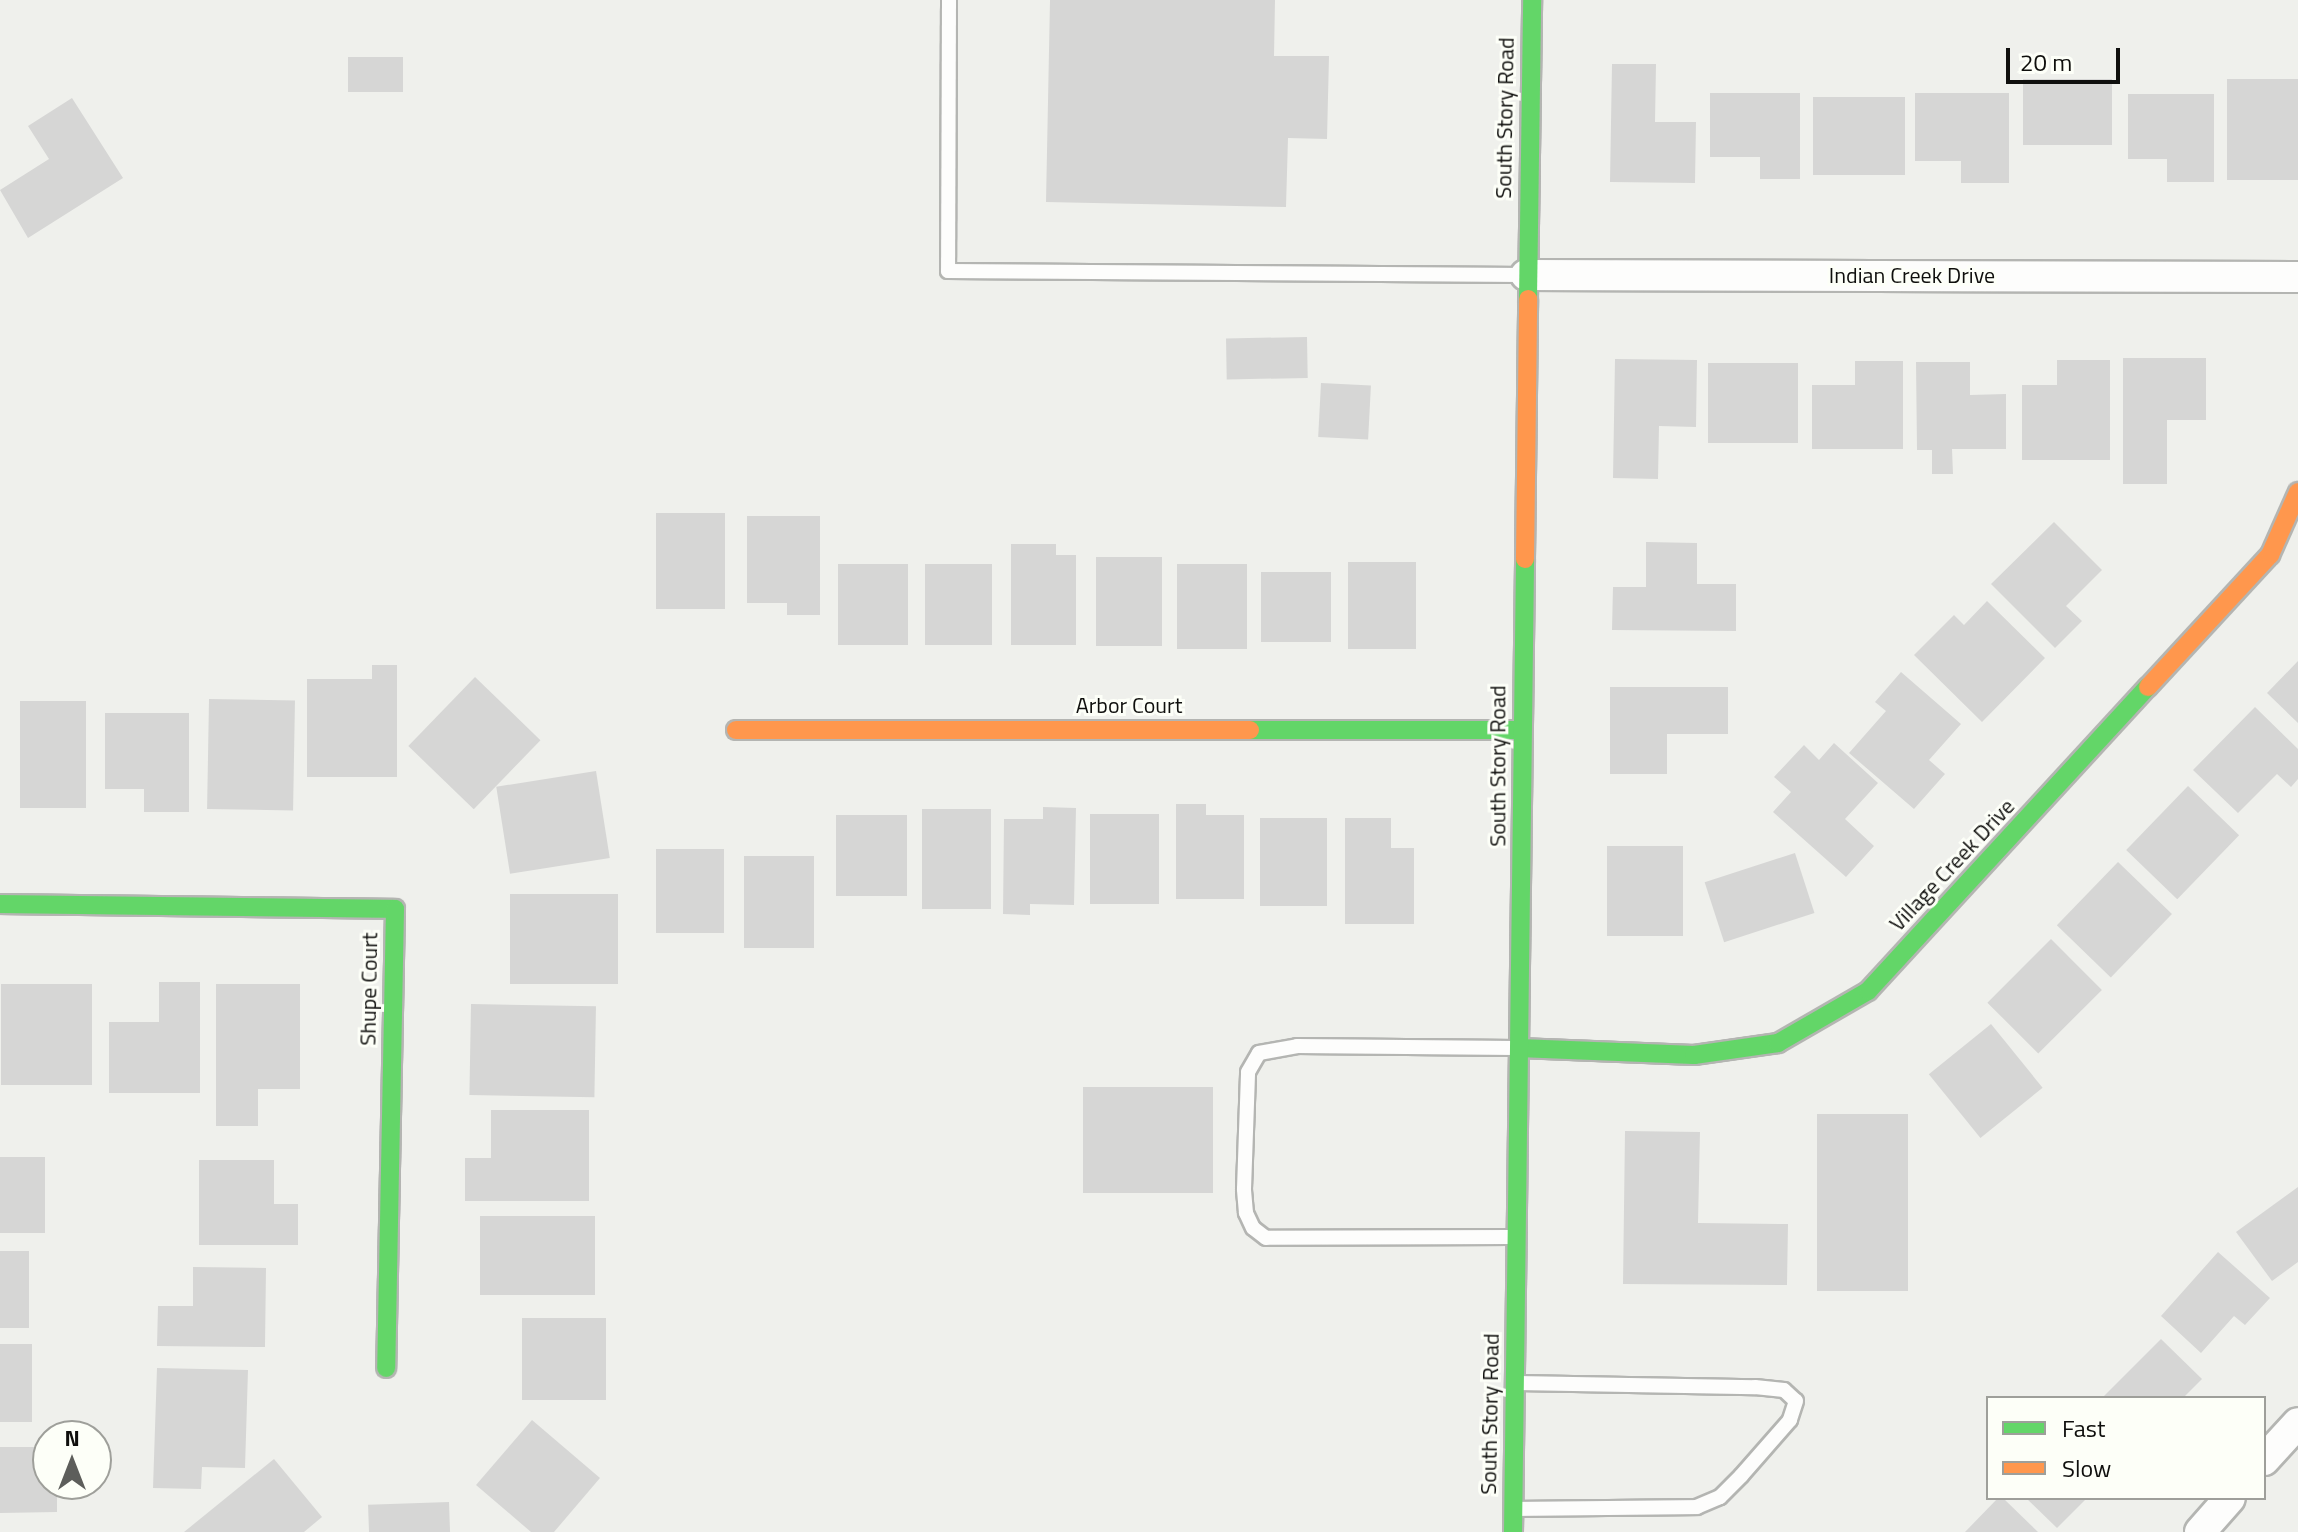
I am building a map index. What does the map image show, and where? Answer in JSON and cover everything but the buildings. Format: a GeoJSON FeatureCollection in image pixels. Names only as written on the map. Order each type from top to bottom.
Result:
{"type":"FeatureCollection","features":[{"type":"Feature","properties":{"kind":"street","name":"South Story Road"},"geometry":{"type":"LineString","coordinates":[[1513,1532],[1526,275],[1532,0]]}},
{"type":"Feature","properties":{"kind":"street","name":"Indian Creek Drive"},"geometry":{"type":"LineString","coordinates":[[1526,275],[2298,277]]}},
{"type":"Feature","properties":{"kind":"street","name":"Village Creek Drive"},"geometry":{"type":"LineString","coordinates":[[1519,1048],[1694,1055],[1778,1043],[1868,991],[2270,555],[2298,492]]}},
{"type":"Feature","properties":{"kind":"street","name":"Arbor Court"},"geometry":{"type":"LineString","coordinates":[[736,730],[1522,730]]}},
{"type":"Feature","properties":{"kind":"street","name":"Shupe Court"},"geometry":{"type":"LineString","coordinates":[[0,904],[395,909],[386,1368]]}},
{"type":"Feature","properties":{"kind":"street"},"geometry":{"type":"LineString","coordinates":[[2266,1458],[2298,1423]]}},
{"type":"Feature","properties":{"kind":"street"},"geometry":{"type":"LineString","coordinates":[[2200,1532],[2228,1500]]}},
{"type":"Feature","properties":{"kind":"lane"},"geometry":{"type":"LineString","coordinates":[[949,0],[948,271],[1526,275]]}},
{"type":"Feature","properties":{"kind":"lane"},"geometry":{"type":"LineString","coordinates":[[1517,1236],[1266,1238],[1253,1228],[1246,1213],[1244,1189],[1248,1072],[1259,1053],[1297,1046],[1519,1048]]}},
{"type":"Feature","properties":{"kind":"lane"},"geometry":{"type":"LineString","coordinates":[[1513,1509],[1697,1507],[1720,1497],[1741,1476],[1790,1420],[1796,1401],[1784,1390],[1755,1387],[1515,1383]]}},
{"type":"Feature","properties":{"kind":"traffic: fast"},"geometry":{"type":"LineString","coordinates":[[1528,299],[1532,0]]}},
{"type":"Feature","properties":{"kind":"traffic: fast"},"geometry":{"type":"LineString","coordinates":[[1513,1532],[1525,559]]}},
{"type":"Feature","properties":{"kind":"traffic: fast"},"geometry":{"type":"LineString","coordinates":[[1519,1048],[1694,1055],[1778,1043],[1868,991],[2148,687]]}},
{"type":"Feature","properties":{"kind":"traffic: fast"},"geometry":{"type":"LineString","coordinates":[[1250,730],[1522,730]]}},
{"type":"Feature","properties":{"kind":"traffic: fast"},"geometry":{"type":"LineString","coordinates":[[0,904],[395,909],[386,1368]]}},
{"type":"Feature","properties":{"kind":"traffic: slow"},"geometry":{"type":"LineString","coordinates":[[1525,559],[1528,299]]}},
{"type":"Feature","properties":{"kind":"traffic: slow"},"geometry":{"type":"LineString","coordinates":[[2148,687],[2270,555],[2298,492]]}},
{"type":"Feature","properties":{"kind":"traffic: slow"},"geometry":{"type":"LineString","coordinates":[[736,730],[1250,730]]}}]}
